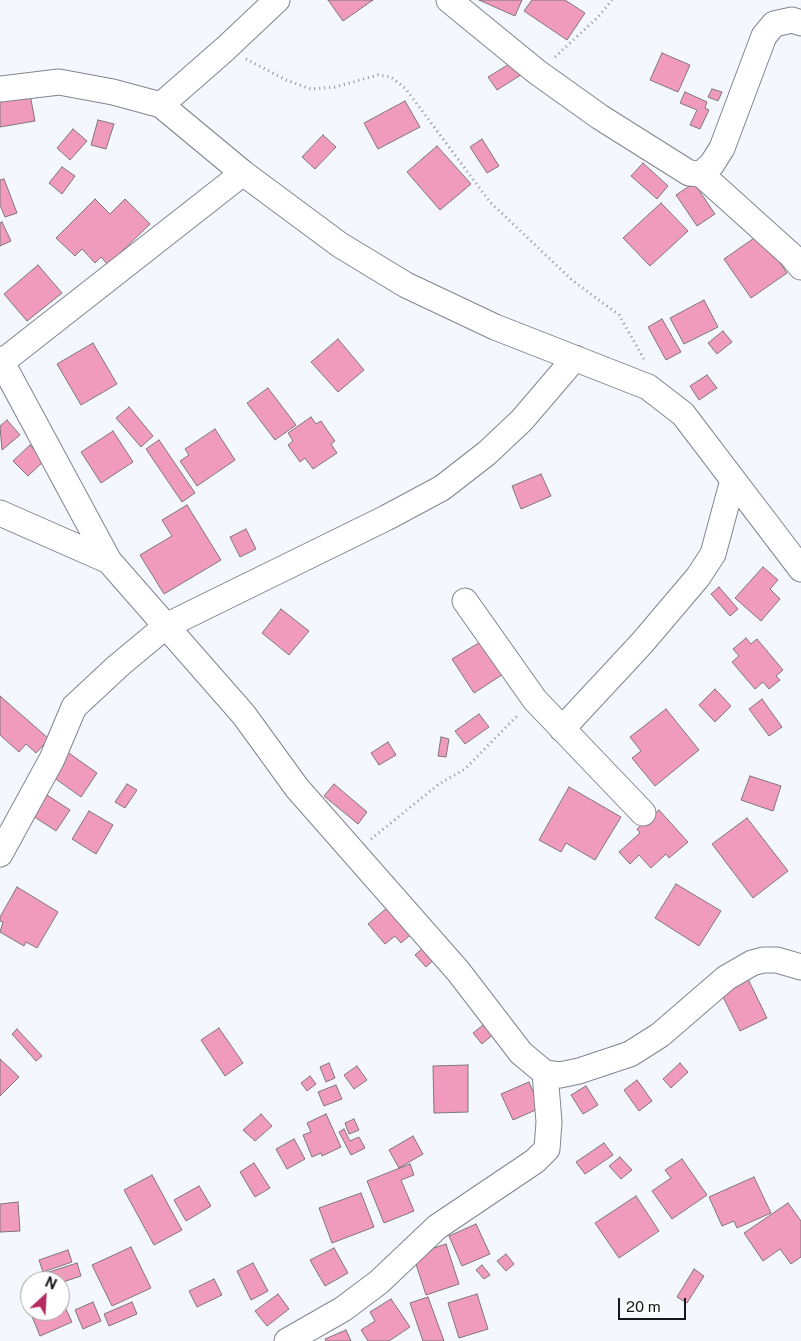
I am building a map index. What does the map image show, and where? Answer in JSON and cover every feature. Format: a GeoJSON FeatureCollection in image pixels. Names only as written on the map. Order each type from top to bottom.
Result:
{"type":"FeatureCollection","features":[{"type":"Feature","properties":{"kind":"street"},"geometry":{"type":"LineString","coordinates":[[161,105],[226,49],[277,0]]}},
{"type":"Feature","properties":{"kind":"street"},"geometry":{"type":"LineString","coordinates":[[449,0],[537,72],[600,117],[689,173],[702,174],[792,256],[801,267]]}},
{"type":"Feature","properties":{"kind":"street"},"geometry":{"type":"LineString","coordinates":[[702,174],[712,164],[722,148],[764,36],[774,24],[792,20],[801,23]]}},
{"type":"Feature","properties":{"kind":"street"},"geometry":{"type":"LineString","coordinates":[[0,89],[58,82],[113,92],[161,105],[244,173],[340,245],[406,285],[495,327],[648,386],[675,407],[733,480],[792,537],[801,569]]}},
{"type":"Feature","properties":{"kind":"street"},"geometry":{"type":"LineString","coordinates":[[244,173],[1,361],[109,561],[244,715],[297,788],[353,854],[458,971],[521,1053],[545,1073],[560,1075],[579,1071],[630,1054],[660,1035],[726,978],[752,963],[763,960],[777,960],[799,968]]}},
{"type":"Feature","properties":{"kind":"street"},"geometry":{"type":"LineString","coordinates":[[0,854],[52,759],[74,708],[166,626],[386,518],[442,488],[487,453],[522,420],[575,358]]}},
{"type":"Feature","properties":{"kind":"street"},"geometry":{"type":"LineString","coordinates":[[562,729],[642,643],[708,562],[718,539],[733,480]]}},
{"type":"Feature","properties":{"kind":"street"},"geometry":{"type":"LineString","coordinates":[[0,513],[109,561]]}},
{"type":"Feature","properties":{"kind":"street"},"geometry":{"type":"LineString","coordinates":[[465,601],[534,700],[642,813]]}},
{"type":"Feature","properties":{"kind":"street"},"geometry":{"type":"LineString","coordinates":[[286,1341],[343,1310],[378,1282],[437,1227],[535,1161],[547,1149],[549,1122],[545,1073]]}},
{"type":"Feature","properties":{"kind":"path"},"geometry":{"type":"LineString","coordinates":[[537,72],[598,17],[612,0]]}},
{"type":"Feature","properties":{"kind":"path"},"geometry":{"type":"LineString","coordinates":[[226,49],[286,80],[311,89],[335,87],[378,75],[391,77],[405,88],[490,202],[567,276],[619,315],[647,364]]}},
{"type":"Feature","properties":{"kind":"path"},"geometry":{"type":"LineString","coordinates":[[353,854],[439,784],[465,769],[534,700]]}},
{"type":"Feature","properties":{"kind":"building"},"geometry":{"type":"Polygon","coordinates":[[[328,0],[373,0],[343,21],[328,0]]]}},
{"type":"Feature","properties":{"kind":"building"},"geometry":{"type":"Polygon","coordinates":[[[479,0],[522,0],[515,16],[479,0]]]}},
{"type":"Feature","properties":{"kind":"building"},"geometry":{"type":"Polygon","coordinates":[[[532,0],[565,0],[585,13],[567,40],[524,11],[532,0]]]}},
{"type":"Feature","properties":{"kind":"building"},"geometry":{"type":"Polygon","coordinates":[[[662,53],[690,65],[678,92],[650,80],[662,53]]]}},
{"type":"Feature","properties":{"kind":"building"},"geometry":{"type":"Polygon","coordinates":[[[516,60],[524,73],[497,90],[488,77],[516,60]]]}},
{"type":"Feature","properties":{"kind":"building"},"geometry":{"type":"Polygon","coordinates":[[[29,89],[35,121],[0,127],[0,95],[29,89]]]}},
{"type":"Feature","properties":{"kind":"building"},"geometry":{"type":"Polygon","coordinates":[[[712,89],[722,92],[718,101],[708,97],[712,89]]]}},
{"type":"Feature","properties":{"kind":"building"},"geometry":{"type":"Polygon","coordinates":[[[685,92],[707,102],[705,108],[709,110],[700,129],[690,125],[697,110],[680,103],[685,92]]]}},
{"type":"Feature","properties":{"kind":"building"},"geometry":{"type":"Polygon","coordinates":[[[405,101],[420,127],[378,149],[364,123],[405,101]]]}},
{"type":"Feature","properties":{"kind":"building"},"geometry":{"type":"Polygon","coordinates":[[[98,120],[114,124],[106,149],[91,145],[98,120]]]}},
{"type":"Feature","properties":{"kind":"building"},"geometry":{"type":"Polygon","coordinates":[[[73,129],[87,141],[70,160],[57,148],[73,129]]]}},
{"type":"Feature","properties":{"kind":"building"},"geometry":{"type":"Polygon","coordinates":[[[323,135],[336,147],[315,169],[302,157],[323,135]]]}},
{"type":"Feature","properties":{"kind":"building"},"geometry":{"type":"Polygon","coordinates":[[[482,139],[499,166],[487,173],[470,147],[482,139]]]}},
{"type":"Feature","properties":{"kind":"building"},"geometry":{"type":"Polygon","coordinates":[[[437,146],[471,184],[440,210],[407,172],[437,146]]]}},
{"type":"Feature","properties":{"kind":"building"},"geometry":{"type":"Polygon","coordinates":[[[643,163],[668,186],[657,199],[631,176],[643,163]]]}},
{"type":"Feature","properties":{"kind":"building"},"geometry":{"type":"Polygon","coordinates":[[[62,167],[75,176],[62,194],[49,183],[62,167]]]}},
{"type":"Feature","properties":{"kind":"building"},"geometry":{"type":"Polygon","coordinates":[[[4,179],[17,213],[5,217],[0,205],[0,180],[4,179]]]}},
{"type":"Feature","properties":{"kind":"building"},"geometry":{"type":"Polygon","coordinates":[[[694,183],[715,214],[697,226],[676,195],[694,183]]]}},
{"type":"Feature","properties":{"kind":"building"},"geometry":{"type":"Polygon","coordinates":[[[95,199],[110,214],[125,199],[150,224],[108,265],[101,257],[95,263],[82,249],[75,256],[56,238],[95,199]]]}},
{"type":"Feature","properties":{"kind":"building"},"geometry":{"type":"Polygon","coordinates":[[[661,203],[688,231],[650,266],[623,238],[661,203]]]}},
{"type":"Feature","properties":{"kind":"building"},"geometry":{"type":"Polygon","coordinates":[[[2,222],[11,241],[0,246],[0,223],[2,222]]]}},
{"type":"Feature","properties":{"kind":"building"},"geometry":{"type":"Polygon","coordinates":[[[760,234],[787,273],[751,298],[724,259],[760,234]]]}},
{"type":"Feature","properties":{"kind":"building"},"geometry":{"type":"Polygon","coordinates":[[[38,265],[62,293],[27,321],[4,294],[38,265]]]}},
{"type":"Feature","properties":{"kind":"building"},"geometry":{"type":"Polygon","coordinates":[[[704,300],[718,327],[684,344],[670,318],[704,300]]]}},
{"type":"Feature","properties":{"kind":"building"},"geometry":{"type":"Polygon","coordinates":[[[662,319],[681,352],[666,360],[648,327],[662,319]]]}},
{"type":"Feature","properties":{"kind":"building"},"geometry":{"type":"Polygon","coordinates":[[[723,331],[732,342],[717,354],[708,343],[723,331]]]}},
{"type":"Feature","properties":{"kind":"building"},"geometry":{"type":"Polygon","coordinates":[[[338,339],[364,370],[338,392],[311,362],[338,339]]]}},
{"type":"Feature","properties":{"kind":"building"},"geometry":{"type":"Polygon","coordinates":[[[93,343],[117,384],[81,405],[57,364],[93,343]]]}},
{"type":"Feature","properties":{"kind":"building"},"geometry":{"type":"Polygon","coordinates":[[[707,375],[717,388],[699,400],[690,386],[707,375]]]}},
{"type":"Feature","properties":{"kind":"building"},"geometry":{"type":"Polygon","coordinates":[[[268,388],[296,425],[275,440],[247,403],[268,388]]]}},
{"type":"Feature","properties":{"kind":"building"},"geometry":{"type":"Polygon","coordinates":[[[129,407],[153,436],[141,447],[116,418],[129,407]]]}},
{"type":"Feature","properties":{"kind":"building"},"geometry":{"type":"Polygon","coordinates":[[[311,417],[316,424],[321,421],[335,441],[331,444],[337,453],[313,469],[305,458],[300,462],[288,445],[293,441],[288,433],[311,417]]]}},
{"type":"Feature","properties":{"kind":"building"},"geometry":{"type":"Polygon","coordinates":[[[7,420],[20,435],[2,450],[0,426],[7,420]]]}},
{"type":"Feature","properties":{"kind":"building"},"geometry":{"type":"Polygon","coordinates":[[[215,429],[235,460],[197,486],[180,461],[189,455],[185,449],[215,429]]]}},
{"type":"Feature","properties":{"kind":"building"},"geometry":{"type":"Polygon","coordinates":[[[113,431],[133,462],[101,483],[81,452],[113,431]]]}},
{"type":"Feature","properties":{"kind":"building"},"geometry":{"type":"Polygon","coordinates":[[[159,440],[195,493],[182,502],[146,449],[159,440]]]}},
{"type":"Feature","properties":{"kind":"building"},"geometry":{"type":"Polygon","coordinates":[[[30,445],[44,461],[28,476],[13,461],[30,445]]]}},
{"type":"Feature","properties":{"kind":"building"},"geometry":{"type":"Polygon","coordinates":[[[541,474],[551,496],[521,509],[512,486],[541,474]]]}},
{"type":"Feature","properties":{"kind":"building"},"geometry":{"type":"Polygon","coordinates":[[[187,505],[221,560],[164,594],[140,555],[172,536],[162,520],[187,505]]]}},
{"type":"Feature","properties":{"kind":"building"},"geometry":{"type":"Polygon","coordinates":[[[246,529],[256,549],[240,557],[230,537],[246,529]]]}},
{"type":"Feature","properties":{"kind":"building"},"geometry":{"type":"Polygon","coordinates":[[[763,567],[778,580],[770,589],[780,599],[761,621],[735,598],[763,567]]]}},
{"type":"Feature","properties":{"kind":"building"},"geometry":{"type":"Polygon","coordinates":[[[719,587],[738,609],[730,616],[711,594],[719,587]]]}},
{"type":"Feature","properties":{"kind":"building"},"geometry":{"type":"Polygon","coordinates":[[[281,609],[309,631],[289,655],[262,633],[281,609]]]}},
{"type":"Feature","properties":{"kind":"building"},"geometry":{"type":"Polygon","coordinates":[[[487,638],[508,671],[474,693],[452,659],[487,638]]]}},
{"type":"Feature","properties":{"kind":"building"},"geometry":{"type":"Polygon","coordinates":[[[746,638],[751,644],[757,639],[783,670],[776,676],[780,680],[769,689],[763,682],[755,689],[732,662],[739,656],[733,649],[746,638]]]}},
{"type":"Feature","properties":{"kind":"building"},"geometry":{"type":"Polygon","coordinates":[[[715,689],[731,706],[715,722],[699,705],[715,689]]]}},
{"type":"Feature","properties":{"kind":"building"},"geometry":{"type":"Polygon","coordinates":[[[0,696],[49,739],[36,753],[26,744],[19,752],[0,735],[0,696]]]}},
{"type":"Feature","properties":{"kind":"building"},"geometry":{"type":"Polygon","coordinates":[[[762,699],[782,727],[769,736],[749,709],[762,699]]]}},
{"type":"Feature","properties":{"kind":"building"},"geometry":{"type":"Polygon","coordinates":[[[666,709],[699,750],[655,786],[632,758],[641,751],[630,737],[666,709]]]}},
{"type":"Feature","properties":{"kind":"building"},"geometry":{"type":"Polygon","coordinates":[[[479,714],[489,727],[465,744],[455,731],[479,714]]]}},
{"type":"Feature","properties":{"kind":"building"},"geometry":{"type":"Polygon","coordinates":[[[441,737],[449,739],[446,757],[438,756],[441,737]]]}},
{"type":"Feature","properties":{"kind":"building"},"geometry":{"type":"Polygon","coordinates":[[[388,742],[396,755],[379,765],[371,753],[388,742]]]}},
{"type":"Feature","properties":{"kind":"building"},"geometry":{"type":"Polygon","coordinates":[[[66,751],[97,773],[81,797],[49,774],[66,751]]]}},
{"type":"Feature","properties":{"kind":"building"},"geometry":{"type":"Polygon","coordinates":[[[750,776],[781,786],[773,811],[741,800],[750,776]]]}},
{"type":"Feature","properties":{"kind":"building"},"geometry":{"type":"Polygon","coordinates":[[[127,784],[137,790],[125,808],[115,802],[127,784]]]}},
{"type":"Feature","properties":{"kind":"building"},"geometry":{"type":"Polygon","coordinates":[[[334,784],[367,812],[358,824],[324,796],[334,784]]]}},
{"type":"Feature","properties":{"kind":"building"},"geometry":{"type":"Polygon","coordinates":[[[569,787],[621,817],[595,860],[566,843],[561,852],[539,840],[569,787]]]}},
{"type":"Feature","properties":{"kind":"building"},"geometry":{"type":"Polygon","coordinates":[[[47,795],[70,810],[56,831],[33,816],[47,795]]]}},
{"type":"Feature","properties":{"kind":"building"},"geometry":{"type":"Polygon","coordinates":[[[659,810],[688,842],[669,858],[666,854],[651,868],[639,855],[630,864],[619,852],[640,833],[637,829],[659,810]]]}},
{"type":"Feature","properties":{"kind":"building"},"geometry":{"type":"Polygon","coordinates":[[[89,811],[113,825],[96,854],[72,839],[89,811]]]}},
{"type":"Feature","properties":{"kind":"building"},"geometry":{"type":"Polygon","coordinates":[[[747,818],[788,871],[753,898],[712,844],[747,818]]]}},
{"type":"Feature","properties":{"kind":"building"},"geometry":{"type":"Polygon","coordinates":[[[676,884],[721,911],[699,946],[655,918],[676,884]]]}},
{"type":"Feature","properties":{"kind":"building"},"geometry":{"type":"Polygon","coordinates":[[[17,887],[58,912],[37,948],[26,942],[24,946],[0,932],[3,922],[0,921],[0,917],[17,887]]]}},
{"type":"Feature","properties":{"kind":"building"},"geometry":{"type":"Polygon","coordinates":[[[394,902],[417,929],[401,943],[395,936],[385,944],[368,924],[394,902]]]}},
{"type":"Feature","properties":{"kind":"building"},"geometry":{"type":"Polygon","coordinates":[[[426,945],[437,957],[426,967],[415,955],[426,945]]]}},
{"type":"Feature","properties":{"kind":"building"},"geometry":{"type":"Polygon","coordinates":[[[747,977],[767,1018],[740,1031],[720,991],[747,977]]]}},
{"type":"Feature","properties":{"kind":"building"},"geometry":{"type":"Polygon","coordinates":[[[487,1022],[495,1033],[482,1044],[473,1033],[487,1022]]]}},
{"type":"Feature","properties":{"kind":"building"},"geometry":{"type":"Polygon","coordinates":[[[219,1028],[243,1063],[225,1076],[201,1040],[219,1028]]]}},
{"type":"Feature","properties":{"kind":"building"},"geometry":{"type":"Polygon","coordinates":[[[17,1029],[42,1056],[36,1061],[12,1034],[17,1029]]]}},
{"type":"Feature","properties":{"kind":"building"},"geometry":{"type":"Polygon","coordinates":[[[0,1059],[19,1077],[0,1096],[0,1059]]]}},
{"type":"Feature","properties":{"kind":"building"},"geometry":{"type":"Polygon","coordinates":[[[329,1063],[335,1078],[326,1082],[320,1067],[329,1063]]]}},
{"type":"Feature","properties":{"kind":"building"},"geometry":{"type":"Polygon","coordinates":[[[680,1063],[688,1072],[671,1088],[663,1079],[680,1063]]]}},
{"type":"Feature","properties":{"kind":"building"},"geometry":{"type":"Polygon","coordinates":[[[468,1065],[468,1112],[434,1113],[433,1066],[468,1065]]]}},
{"type":"Feature","properties":{"kind":"building"},"geometry":{"type":"Polygon","coordinates":[[[357,1066],[367,1080],[354,1089],[344,1075],[357,1066]]]}},
{"type":"Feature","properties":{"kind":"building"},"geometry":{"type":"Polygon","coordinates":[[[310,1076],[316,1084],[307,1091],[301,1083],[310,1076]]]}},
{"type":"Feature","properties":{"kind":"building"},"geometry":{"type":"Polygon","coordinates":[[[637,1080],[652,1101],[639,1111],[624,1090],[637,1080]]]}},
{"type":"Feature","properties":{"kind":"building"},"geometry":{"type":"Polygon","coordinates":[[[529,1082],[540,1108],[513,1120],[501,1094],[529,1082]]]}},
{"type":"Feature","properties":{"kind":"building"},"geometry":{"type":"Polygon","coordinates":[[[336,1085],[342,1099],[324,1106],[318,1092],[336,1085]]]}},
{"type":"Feature","properties":{"kind":"building"},"geometry":{"type":"Polygon","coordinates":[[[586,1086],[598,1105],[583,1114],[571,1095],[586,1086]]]}},
{"type":"Feature","properties":{"kind":"building"},"geometry":{"type":"Polygon","coordinates":[[[261,1114],[272,1126],[255,1141],[243,1130],[261,1114]]]}},
{"type":"Feature","properties":{"kind":"building"},"geometry":{"type":"Polygon","coordinates":[[[326,1114],[341,1147],[322,1156],[321,1153],[312,1157],[303,1135],[311,1132],[307,1123],[326,1114]]]}},
{"type":"Feature","properties":{"kind":"building"},"geometry":{"type":"Polygon","coordinates":[[[354,1119],[359,1130],[349,1134],[345,1123],[354,1119]]]}},
{"type":"Feature","properties":{"kind":"building"},"geometry":{"type":"Polygon","coordinates":[[[344,1129],[350,1141],[359,1137],[365,1148],[351,1155],[339,1132],[344,1129]]]}},
{"type":"Feature","properties":{"kind":"building"},"geometry":{"type":"Polygon","coordinates":[[[413,1136],[423,1154],[399,1168],[389,1150],[413,1136]]]}},
{"type":"Feature","properties":{"kind":"building"},"geometry":{"type":"Polygon","coordinates":[[[294,1139],[305,1159],[287,1169],[276,1149],[294,1139]]]}},
{"type":"Feature","properties":{"kind":"building"},"geometry":{"type":"Polygon","coordinates":[[[604,1143],[613,1155],[585,1174],[576,1162],[604,1143]]]}},
{"type":"Feature","properties":{"kind":"building"},"geometry":{"type":"Polygon","coordinates":[[[620,1157],[632,1170],[621,1179],[609,1166],[620,1157]]]}},
{"type":"Feature","properties":{"kind":"building"},"geometry":{"type":"Polygon","coordinates":[[[682,1159],[707,1195],[672,1219],[652,1191],[671,1178],[665,1170],[682,1159]]]}},
{"type":"Feature","properties":{"kind":"building"},"geometry":{"type":"Polygon","coordinates":[[[254,1163],[270,1188],[255,1197],[240,1172],[254,1163]]]}},
{"type":"Feature","properties":{"kind":"building"},"geometry":{"type":"Polygon","coordinates":[[[410,1164],[414,1175],[401,1180],[414,1211],[384,1223],[367,1181],[410,1164]]]}},
{"type":"Feature","properties":{"kind":"building"},"geometry":{"type":"Polygon","coordinates":[[[152,1175],[182,1230],[154,1245],[124,1190],[152,1175]]]}},
{"type":"Feature","properties":{"kind":"building"},"geometry":{"type":"Polygon","coordinates":[[[754,1177],[771,1213],[737,1228],[734,1221],[722,1226],[709,1197],[754,1177]]]}},
{"type":"Feature","properties":{"kind":"building"},"geometry":{"type":"Polygon","coordinates":[[[199,1186],[211,1206],[186,1221],[174,1200],[199,1186]]]}},
{"type":"Feature","properties":{"kind":"building"},"geometry":{"type":"Polygon","coordinates":[[[361,1193],[374,1227],[332,1243],[319,1208],[361,1193]]]}},
{"type":"Feature","properties":{"kind":"building"},"geometry":{"type":"Polygon","coordinates":[[[636,1196],[659,1231],[619,1258],[595,1223],[636,1196]]]}},
{"type":"Feature","properties":{"kind":"building"},"geometry":{"type":"Polygon","coordinates":[[[18,1202],[20,1231],[0,1232],[0,1204],[18,1202]]]}},
{"type":"Feature","properties":{"kind":"building"},"geometry":{"type":"Polygon","coordinates":[[[788,1203],[801,1221],[801,1257],[791,1264],[780,1249],[763,1261],[744,1233],[788,1203]]]}},
{"type":"Feature","properties":{"kind":"building"},"geometry":{"type":"Polygon","coordinates":[[[476,1224],[490,1254],[462,1266],[449,1236],[476,1224]]]}},
{"type":"Feature","properties":{"kind":"building"},"geometry":{"type":"Polygon","coordinates":[[[446,1244],[459,1284],[426,1295],[413,1255],[446,1244]]]}},
{"type":"Feature","properties":{"kind":"building"},"geometry":{"type":"Polygon","coordinates":[[[131,1247],[151,1288],[112,1306],[92,1265],[131,1247]]]}},
{"type":"Feature","properties":{"kind":"building"},"geometry":{"type":"Polygon","coordinates":[[[334,1248],[348,1273],[325,1286],[310,1260],[334,1248]]]}},
{"type":"Feature","properties":{"kind":"building"},"geometry":{"type":"Polygon","coordinates":[[[68,1250],[72,1262],[43,1271],[39,1260],[68,1250]]]}},
{"type":"Feature","properties":{"kind":"building"},"geometry":{"type":"Polygon","coordinates":[[[506,1254],[514,1264],[506,1271],[497,1261],[506,1254]]]}},
{"type":"Feature","properties":{"kind":"building"},"geometry":{"type":"Polygon","coordinates":[[[77,1263],[81,1276],[70,1280],[70,1271],[52,1271],[77,1263]]]}},
{"type":"Feature","properties":{"kind":"building"},"geometry":{"type":"Polygon","coordinates":[[[253,1263],[268,1291],[251,1300],[237,1271],[253,1263]]]}},
{"type":"Feature","properties":{"kind":"building"},"geometry":{"type":"Polygon","coordinates":[[[482,1265],[490,1275],[484,1279],[476,1270],[482,1265]]]}},
{"type":"Feature","properties":{"kind":"building"},"geometry":{"type":"Polygon","coordinates":[[[694,1269],[704,1276],[687,1303],[677,1297],[694,1269]]]}},
{"type":"Feature","properties":{"kind":"building"},"geometry":{"type":"Polygon","coordinates":[[[214,1279],[222,1295],[197,1307],[189,1291],[214,1279]]]}},
{"type":"Feature","properties":{"kind":"building"},"geometry":{"type":"Polygon","coordinates":[[[278,1294],[289,1309],[267,1326],[255,1311],[278,1294]]]}},
{"type":"Feature","properties":{"kind":"building"},"geometry":{"type":"Polygon","coordinates":[[[477,1294],[488,1329],[459,1338],[448,1303],[477,1294]]]}},
{"type":"Feature","properties":{"kind":"building"},"geometry":{"type":"Polygon","coordinates":[[[428,1297],[444,1341],[423,1341],[410,1303],[428,1297]]]}},
{"type":"Feature","properties":{"kind":"building"},"geometry":{"type":"Polygon","coordinates":[[[391,1299],[410,1327],[389,1341],[368,1341],[361,1330],[375,1321],[370,1312],[391,1299]]]}},
{"type":"Feature","properties":{"kind":"building"},"geometry":{"type":"Polygon","coordinates":[[[93,1302],[101,1321],[83,1329],[75,1310],[93,1302]]]}},
{"type":"Feature","properties":{"kind":"building"},"geometry":{"type":"Polygon","coordinates":[[[132,1302],[137,1314],[109,1326],[104,1314],[132,1302]]]}},
{"type":"Feature","properties":{"kind":"building"},"geometry":{"type":"Polygon","coordinates":[[[70,1318],[72,1322],[40,1336],[34,1321],[70,1321],[70,1318]]]}},
{"type":"Feature","properties":{"kind":"building"},"geometry":{"type":"Polygon","coordinates":[[[346,1330],[351,1341],[326,1341],[325,1339],[346,1330]]]}}]}
